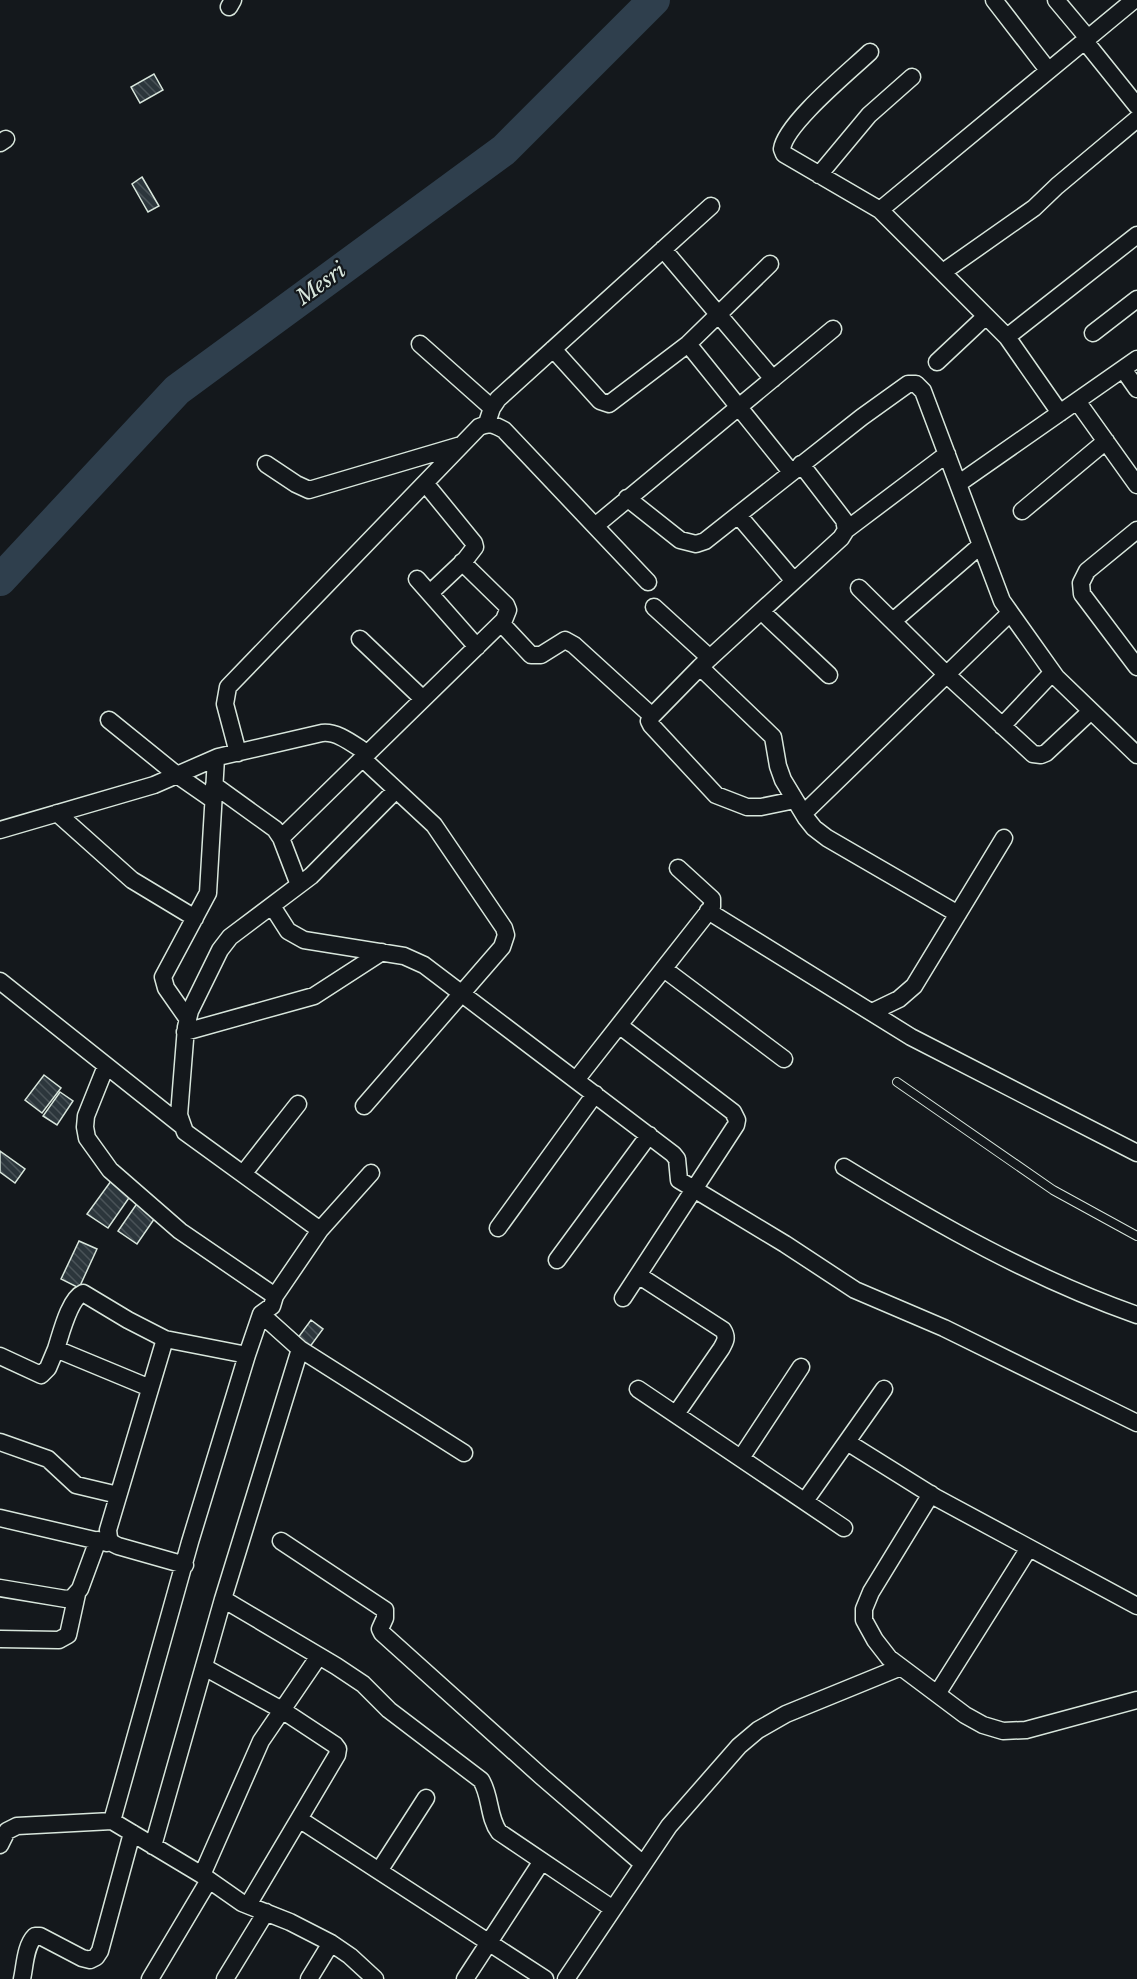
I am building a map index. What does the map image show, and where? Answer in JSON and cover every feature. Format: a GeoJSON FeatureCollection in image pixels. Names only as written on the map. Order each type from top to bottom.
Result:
{"type":"FeatureCollection","features":[{"type":"Feature","properties":{"kind":"street"},"geometry":{"type":"LineString","coordinates":[[994,0],[1048,69]]}},
{"type":"Feature","properties":{"kind":"street"},"geometry":{"type":"LineString","coordinates":[[1056,0],[1137,106]]}},
{"type":"Feature","properties":{"kind":"street"},"geometry":{"type":"LineString","coordinates":[[880,210],[1134,0]]}},
{"type":"Feature","properties":{"kind":"street"},"geometry":{"type":"LineString","coordinates":[[870,52],[810,108],[786,137],[782,149],[788,157],[880,210],[1006,337],[1060,413]]}},
{"type":"Feature","properties":{"kind":"street"},"geometry":{"type":"LineString","coordinates":[[819,175],[869,115],[912,77]]}},
{"type":"Feature","properties":{"kind":"street"},"geometry":{"type":"LineString","coordinates":[[943,272],[1034,208],[1137,119]]}},
{"type":"Feature","properties":{"kind":"street"},"geometry":{"type":"LineString","coordinates":[[238,753],[225,704],[228,687],[479,427],[489,416],[498,399],[711,206]]}},
{"type":"Feature","properties":{"kind":"street"},"geometry":{"type":"LineString","coordinates":[[1006,337],[1137,235]]}},
{"type":"Feature","properties":{"kind":"street"},"geometry":{"type":"LineString","coordinates":[[663,249],[773,379]]}},
{"type":"Feature","properties":{"kind":"street"},"geometry":{"type":"LineString","coordinates":[[553,349],[600,401],[609,404],[688,344],[770,264]]}},
{"type":"Feature","properties":{"kind":"street"},"geometry":{"type":"LineString","coordinates":[[1093,333],[1137,299]]}},
{"type":"Feature","properties":{"kind":"street"},"geometry":{"type":"LineString","coordinates":[[937,362],[986,316]]}},
{"type":"Feature","properties":{"kind":"street"},"geometry":{"type":"LineString","coordinates":[[595,526],[833,329]]}},
{"type":"Feature","properties":{"kind":"street"},"geometry":{"type":"LineString","coordinates":[[420,344],[648,582]]}},
{"type":"Feature","properties":{"kind":"street"},"geometry":{"type":"LineString","coordinates":[[688,344],[738,407],[844,520],[846,530]]}},
{"type":"Feature","properties":{"kind":"street"},"geometry":{"type":"LineString","coordinates":[[958,484],[1137,359]]}},
{"type":"Feature","properties":{"kind":"street"},"geometry":{"type":"LineString","coordinates":[[1123,369],[1137,389]]}},
{"type":"Feature","properties":{"kind":"street"},"geometry":{"type":"LineString","coordinates":[[627,498],[680,540],[696,544],[705,541],[862,417],[908,384],[916,384],[923,391],[998,591],[1010,613],[1052,673],[1137,755]]}},
{"type":"Feature","properties":{"kind":"street"},"geometry":{"type":"LineString","coordinates":[[1077,401],[1137,485]]}},
{"type":"Feature","properties":{"kind":"street"},"geometry":{"type":"LineString","coordinates":[[1022,511],[1106,441]]}},
{"type":"Feature","properties":{"kind":"street"},"geometry":{"type":"LineString","coordinates":[[266,464],[309,490],[463,444]]}},
{"type":"Feature","properties":{"kind":"street"},"geometry":{"type":"LineString","coordinates":[[947,454],[846,530],[841,538],[705,662],[652,716],[649,722],[716,795],[747,807],[800,807],[1010,613]]}},
{"type":"Feature","properties":{"kind":"street"},"geometry":{"type":"LineString","coordinates":[[425,483],[475,547],[430,593]]}},
{"type":"Feature","properties":{"kind":"street"},"geometry":{"type":"LineString","coordinates":[[738,515],[794,581]]}},
{"type":"Feature","properties":{"kind":"street"},"geometry":{"type":"LineString","coordinates":[[1137,530],[1088,571],[1081,583],[1082,594],[1137,667]]}},
{"type":"Feature","properties":{"kind":"street"},"geometry":{"type":"LineString","coordinates":[[893,621],[981,545]]}},
{"type":"Feature","properties":{"kind":"street"},"geometry":{"type":"LineString","coordinates":[[281,838],[508,614],[506,605],[462,562]]}},
{"type":"Feature","properties":{"kind":"street"},"geometry":{"type":"LineString","coordinates":[[417,579],[477,647]]}},
{"type":"Feature","properties":{"kind":"street"},"geometry":{"type":"LineString","coordinates":[[859,588],[946,674],[1033,754],[1047,753],[1091,711]]}},
{"type":"Feature","properties":{"kind":"street"},"geometry":{"type":"LineString","coordinates":[[654,607],[773,737],[780,774],[814,828],[827,838],[957,914]]}},
{"type":"Feature","properties":{"kind":"street"},"geometry":{"type":"LineString","coordinates":[[761,611],[829,675]]}},
{"type":"Feature","properties":{"kind":"street"},"geometry":{"type":"LineString","coordinates":[[501,623],[531,655],[541,655],[559,642],[568,641],[652,716]]}},
{"type":"Feature","properties":{"kind":"street"},"geometry":{"type":"LineString","coordinates":[[360,639],[423,699]]}},
{"type":"Feature","properties":{"kind":"street"},"geometry":{"type":"LineString","coordinates":[[1002,726],[1052,673]]}},
{"type":"Feature","properties":{"kind":"street"},"geometry":{"type":"LineString","coordinates":[[109,720],[177,775],[214,792],[269,824],[281,838],[299,885]]}},
{"type":"Feature","properties":{"kind":"street"},"geometry":{"type":"LineString","coordinates":[[0,830],[154,785],[216,758],[329,732],[365,755],[395,791],[434,825],[504,928],[506,935],[505,941],[462,994],[364,1106]]}},
{"type":"Feature","properties":{"kind":"street"},"geometry":{"type":"LineString","coordinates":[[186,1025],[166,988],[164,977],[205,899],[208,888],[216,758]]}},
{"type":"Feature","properties":{"kind":"street"},"geometry":{"type":"LineString","coordinates":[[321,1230],[185,1132],[179,1115],[186,1025],[224,943],[319,868],[395,791]]}},
{"type":"Feature","properties":{"kind":"street"},"geometry":{"type":"LineString","coordinates":[[57,813],[132,880],[195,918]]}},
{"type":"Feature","properties":{"kind":"street"},"geometry":{"type":"LineString","coordinates":[[872,1012],[899,999],[914,986],[1004,838]]}},
{"type":"Feature","properties":{"kind":"street"},"geometry":{"type":"LineString","coordinates":[[576,1080],[713,903],[712,899],[678,867]]}},
{"type":"Feature","properties":{"kind":"street"},"geometry":{"type":"LineString","coordinates":[[272,906],[288,931],[304,940],[414,959],[673,1154],[677,1159],[677,1177],[855,1290],[944,1328],[1137,1424]]}},
{"type":"Feature","properties":{"kind":"street"},"geometry":{"type":"LineString","coordinates":[[708,911],[911,1037],[1137,1153]]}},
{"type":"Feature","properties":{"kind":"street"},"geometry":{"type":"LineString","coordinates":[[186,1025],[314,996],[382,952]]}},
{"type":"Feature","properties":{"kind":"street"},"geometry":{"type":"LineString","coordinates":[[664,969],[784,1059]]}},
{"type":"Feature","properties":{"kind":"street"},"geometry":{"type":"LineString","coordinates":[[0,981],[181,1125]]}},
{"type":"Feature","properties":{"kind":"street"},"geometry":{"type":"LineString","coordinates":[[620,1026],[736,1115],[737,1120],[736,1125],[623,1298]]}},
{"type":"Feature","properties":{"kind":"street"},"geometry":{"type":"LineString","coordinates":[[106,1066],[86,1116],[85,1127],[87,1138],[110,1170],[180,1231],[275,1296]]}},
{"type":"Feature","properties":{"kind":"street"},"geometry":{"type":"LineString","coordinates":[[498,1228],[595,1094]]}},
{"type":"Feature","properties":{"kind":"street"},"geometry":{"type":"LineString","coordinates":[[243,1174],[298,1104]]}},
{"type":"Feature","properties":{"kind":"street"},"geometry":{"type":"LineString","coordinates":[[556,1260],[649,1135]]}},
{"type":"Feature","properties":{"kind":"street"},"geometry":{"type":"LineString","coordinates":[[844,1167],[915,1210],[1037,1274],[1137,1315]]}},
{"type":"Feature","properties":{"kind":"street"},"geometry":{"type":"LineString","coordinates":[[112,1821],[184,1565],[261,1314],[272,1306],[275,1296],[321,1230],[371,1173]]}},
{"type":"Feature","properties":{"kind":"street"},"geometry":{"type":"LineString","coordinates":[[638,1275],[723,1330],[726,1335],[721,1349],[676,1414]]}},
{"type":"Feature","properties":{"kind":"street"},"geometry":{"type":"LineString","coordinates":[[0,1356],[41,1375],[48,1368],[72,1304],[78,1295],[83,1293],[165,1339],[247,1355]]}},
{"type":"Feature","properties":{"kind":"street"},"geometry":{"type":"LineString","coordinates":[[261,1314],[300,1349],[464,1453]]}},
{"type":"Feature","properties":{"kind":"street"},"geometry":{"type":"LineString","coordinates":[[0,1639],[59,1640],[68,1635],[77,1594],[109,1538],[108,1530],[165,1339]]}},
{"type":"Feature","properties":{"kind":"street"},"geometry":{"type":"LineString","coordinates":[[56,1349],[150,1388]]}},
{"type":"Feature","properties":{"kind":"street"},"geometry":{"type":"LineString","coordinates":[[153,1846],[223,1599],[300,1349]]}},
{"type":"Feature","properties":{"kind":"street"},"geometry":{"type":"LineString","coordinates":[[741,1458],[801,1367]]}},
{"type":"Feature","properties":{"kind":"street"},"geometry":{"type":"LineString","coordinates":[[638,1389],[844,1528]]}},
{"type":"Feature","properties":{"kind":"street"},"geometry":{"type":"LineString","coordinates":[[805,1501],[884,1389]]}},
{"type":"Feature","properties":{"kind":"street"},"geometry":{"type":"LineString","coordinates":[[0,1442],[48,1459],[76,1485],[118,1495]]}},
{"type":"Feature","properties":{"kind":"street"},"geometry":{"type":"LineString","coordinates":[[847,1442],[931,1494],[1137,1606]]}},
{"type":"Feature","properties":{"kind":"street"},"geometry":{"type":"LineString","coordinates":[[931,1494],[871,1592],[864,1609],[864,1620],[875,1640],[889,1658],[965,1714],[983,1725],[1003,1731],[1026,1730],[1137,1700]]}},
{"type":"Feature","properties":{"kind":"street"},"geometry":{"type":"LineString","coordinates":[[0,1518],[106,1542],[184,1565]]}},
{"type":"Feature","properties":{"kind":"street"},"geometry":{"type":"LineString","coordinates":[[281,1541],[385,1610],[385,1618],[380,1629],[382,1633],[643,1864]]}},
{"type":"Feature","properties":{"kind":"street"},"geometry":{"type":"LineString","coordinates":[[937,1694],[1029,1548]]}},
{"type":"Feature","properties":{"kind":"street"},"geometry":{"type":"LineString","coordinates":[[0,1588],[66,1599],[77,1594]]}},
{"type":"Feature","properties":{"kind":"street"},"geometry":{"type":"LineString","coordinates":[[223,1599],[363,1684],[389,1710],[482,1780],[495,1826],[499,1832],[613,1909]]}},
{"type":"Feature","properties":{"kind":"street"},"geometry":{"type":"LineString","coordinates":[[150,1979],[205,1877],[253,1756],[319,1656]]}},
{"type":"Feature","properties":{"kind":"street"},"geometry":{"type":"LineString","coordinates":[[204,1667],[282,1710],[338,1749],[337,1755],[248,1905]]}},
{"type":"Feature","properties":{"kind":"street"},"geometry":{"type":"LineString","coordinates":[[566,1979],[669,1826],[739,1746],[758,1730],[786,1714],[901,1667]]}},
{"type":"Feature","properties":{"kind":"street"},"geometry":{"type":"LineString","coordinates":[[379,1871],[426,1798]]}},
{"type":"Feature","properties":{"kind":"street"},"geometry":{"type":"LineString","coordinates":[[299,1819],[545,1979]]}},
{"type":"Feature","properties":{"kind":"street"},"geometry":{"type":"LineString","coordinates":[[0,1845],[7,1831],[16,1826],[112,1821],[205,1877],[242,1903],[331,1943],[350,1956],[375,1979]]}},
{"type":"Feature","properties":{"kind":"street"},"geometry":{"type":"LineString","coordinates":[[22,1979],[28,1948],[35,1936],[40,1936],[81,1958],[90,1960],[96,1957],[100,1951],[132,1833]]}},
{"type":"Feature","properties":{"kind":"street"},"geometry":{"type":"LineString","coordinates":[[465,1979],[542,1861]]}},
{"type":"Feature","properties":{"kind":"street"},"geometry":{"type":"LineString","coordinates":[[225,1979],[266,1912]]}},
{"type":"Feature","properties":{"kind":"street"},"geometry":{"type":"LineString","coordinates":[[309,1979],[331,1943]]}},
{"type":"Feature","properties":{"kind":"lane"},"geometry":{"type":"LineString","coordinates":[[897,1082],[1053,1190],[1137,1236]]}},
{"type":"Feature","properties":{"kind":"building"},"geometry":{"type":"Polygon","coordinates":[[[154,74],[163,90],[140,103],[131,87],[154,74]]]}},
{"type":"Feature","properties":{"kind":"building"},"geometry":{"type":"Polygon","coordinates":[[[142,177],[159,206],[148,212],[132,184],[142,177]]]}},
{"type":"Feature","properties":{"kind":"building"},"geometry":{"type":"Polygon","coordinates":[[[44,1075],[61,1088],[42,1113],[25,1100],[44,1075]]]}},
{"type":"Feature","properties":{"kind":"building"},"geometry":{"type":"Polygon","coordinates":[[[60,1092],[73,1101],[57,1125],[43,1116],[60,1092]]]}},
{"type":"Feature","properties":{"kind":"building"},"geometry":{"type":"Polygon","coordinates":[[[0,1151],[25,1169],[15,1183],[0,1172],[0,1151]]]}},
{"type":"Feature","properties":{"kind":"building"},"geometry":{"type":"Polygon","coordinates":[[[111,1181],[131,1195],[108,1228],[87,1214],[111,1181]]]}},
{"type":"Feature","properties":{"kind":"building"},"geometry":{"type":"Polygon","coordinates":[[[138,1202],[157,1215],[137,1244],[118,1231],[138,1202]]]}},
{"type":"Feature","properties":{"kind":"building"},"geometry":{"type":"Polygon","coordinates":[[[79,1241],[97,1249],[79,1288],[61,1279],[79,1241]]]}},
{"type":"Feature","properties":{"kind":"building"},"geometry":{"type":"Polygon","coordinates":[[[311,1320],[323,1329],[309,1348],[297,1339],[311,1320]]]}},
{"type":"Feature","properties":{"kind":"waterway","name":"Mesri"},"geometry":{"type":"LineString","coordinates":[[0,580],[177,390],[504,150],[654,0]]}}]}
